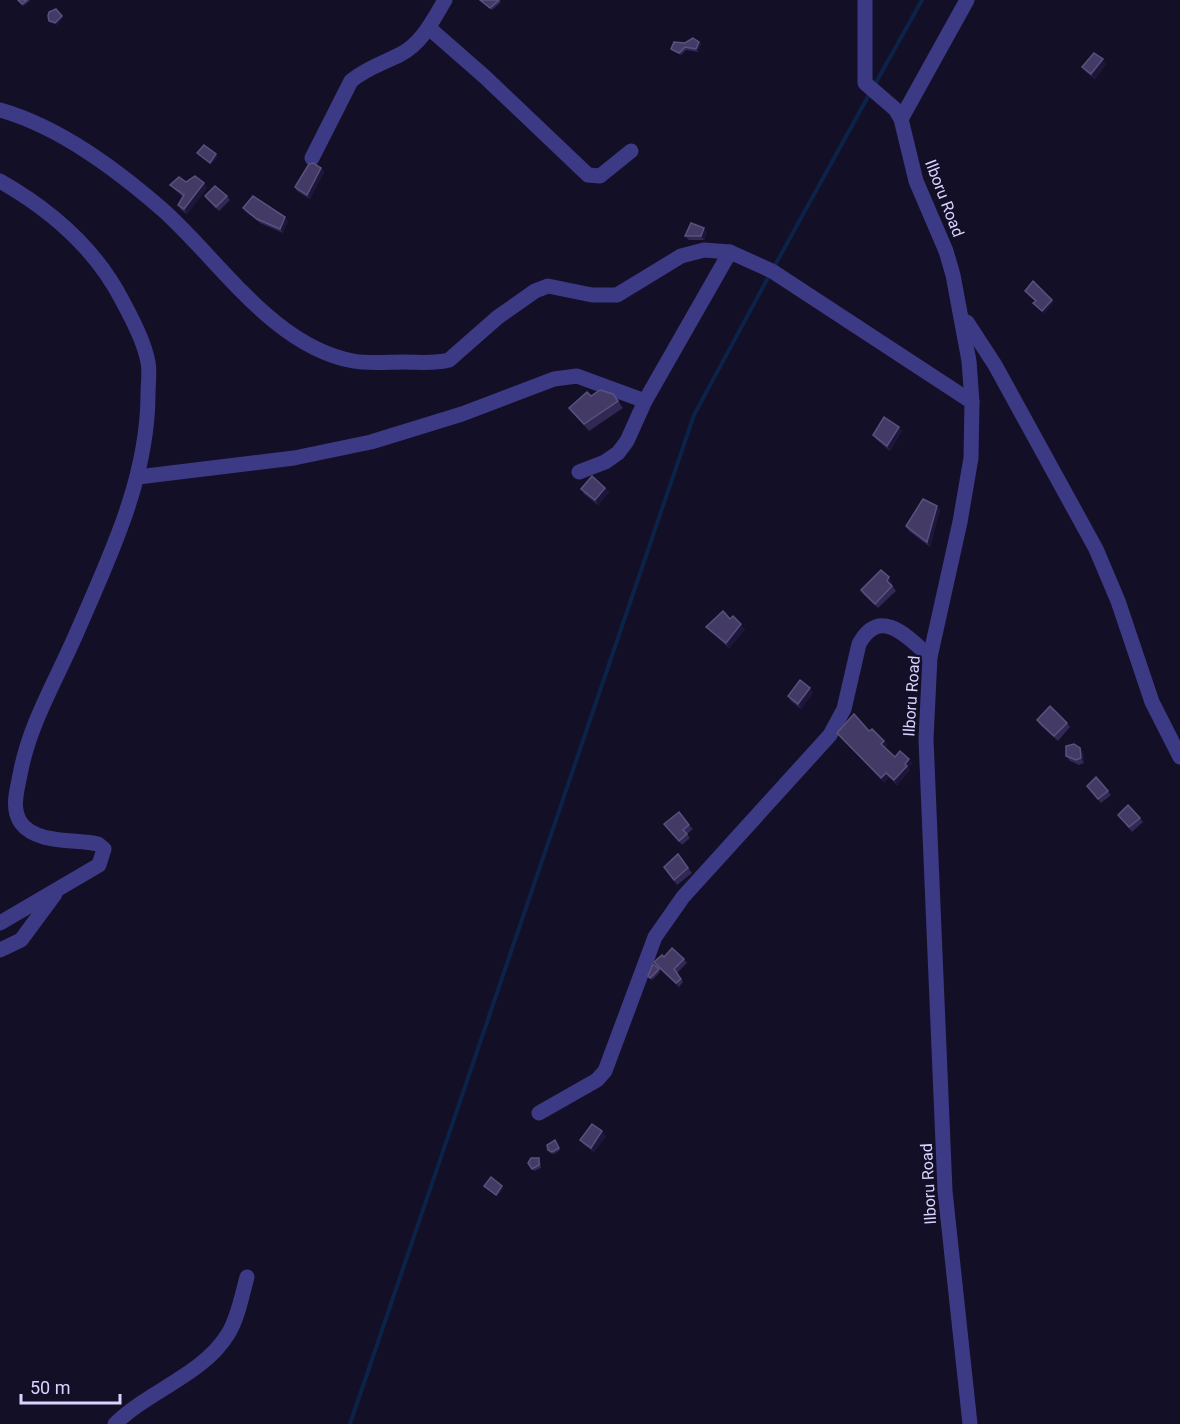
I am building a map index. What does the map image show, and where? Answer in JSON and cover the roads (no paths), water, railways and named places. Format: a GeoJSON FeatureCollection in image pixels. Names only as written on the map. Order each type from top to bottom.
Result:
{"type":"FeatureCollection","features":[{"type":"Feature","properties":{"kind":"street"},"geometry":{"type":"LineString","coordinates":[[312,158],[351,81],[361,72],[402,54],[429,28],[445,0]]}},
{"type":"Feature","properties":{"kind":"street"},"geometry":{"type":"LineString","coordinates":[[865,0],[865,83],[902,119],[967,0]]}},
{"type":"Feature","properties":{"kind":"street"},"geometry":{"type":"LineString","coordinates":[[429,28],[485,76],[588,174],[600,176],[631,151]]}},
{"type":"Feature","properties":{"kind":"street"},"geometry":{"type":"LineString","coordinates":[[0,110],[41,126],[107,167],[163,210],[253,303],[300,339],[353,361],[449,360],[498,316],[535,291],[549,286],[592,295],[617,295],[681,256],[704,250],[730,252],[772,271],[972,402]]}},
{"type":"Feature","properties":{"kind":"street","name":"Ilboru Road"},"geometry":{"type":"LineString","coordinates":[[902,119],[916,181],[946,251],[962,314],[972,402],[971,458],[965,496],[930,657],[926,739],[944,1173],[970,1424]]}},
{"type":"Feature","properties":{"kind":"street"},"geometry":{"type":"LineString","coordinates":[[0,181],[44,210],[92,253],[107,271],[134,325],[148,363],[148,417],[138,477],[92,597],[27,744],[21,765],[16,812],[22,824],[44,837],[98,844],[104,849],[99,864],[0,923]]}},
{"type":"Feature","properties":{"kind":"street"},"geometry":{"type":"LineString","coordinates":[[579,472],[605,462],[618,453],[627,441],[645,401],[730,252]]}},
{"type":"Feature","properties":{"kind":"street"},"geometry":{"type":"LineString","coordinates":[[962,314],[995,365],[1096,549],[1118,600],[1152,702],[1180,757]]}},
{"type":"Feature","properties":{"kind":"street"},"geometry":{"type":"LineString","coordinates":[[138,477],[294,458],[372,442],[462,414],[554,379],[577,376],[645,401]]}},
{"type":"Feature","properties":{"kind":"street"},"geometry":{"type":"LineString","coordinates":[[539,1113],[597,1080],[605,1071],[655,937],[683,897],[830,735],[844,709],[863,635],[870,628],[891,626],[903,632],[930,657]]}},
{"type":"Feature","properties":{"kind":"street"},"geometry":{"type":"LineString","coordinates":[[0,950],[21,940],[56,891]]}},
{"type":"Feature","properties":{"kind":"street"},"geometry":{"type":"LineString","coordinates":[[115,1424],[127,1412],[199,1364],[217,1348],[228,1334],[247,1277]]}},
{"type":"Feature","properties":{"kind":"waterway"},"geometry":{"type":"LineString","coordinates":[[874,86],[922,0]]}},
{"type":"Feature","properties":{"kind":"waterway"},"geometry":{"type":"LineString","coordinates":[[774,267],[870,93]]}},
{"type":"Feature","properties":{"kind":"waterway"},"geometry":{"type":"LineString","coordinates":[[350,1424],[694,415],[770,274]]}}]}
